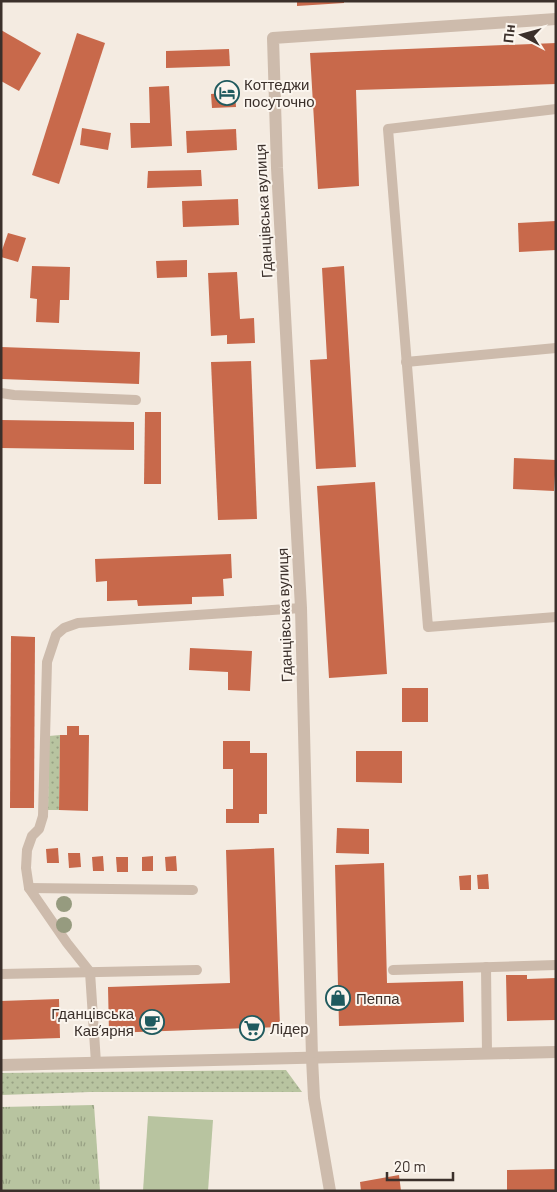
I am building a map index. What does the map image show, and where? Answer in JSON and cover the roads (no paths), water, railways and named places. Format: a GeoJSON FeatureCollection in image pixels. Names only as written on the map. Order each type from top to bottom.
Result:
{"type":"FeatureCollection","features":[{"type":"Feature","properties":{"kind":"street","name":"Гданцівська вулиця"},"geometry":{"type":"LineString","coordinates":[[330,1191],[315,1106],[312,1058],[301,608],[277,168],[273,38],[556,19]]}},
{"type":"Feature","properties":{"kind":"street"},"geometry":{"type":"LineString","coordinates":[[1,1065],[556,1052]]}},
{"type":"Feature","properties":{"kind":"lane"},"geometry":{"type":"LineString","coordinates":[[556,109],[388,129],[428,628],[556,617]]}},
{"type":"Feature","properties":{"kind":"lane"},"geometry":{"type":"LineString","coordinates":[[406,362],[556,348]]}},
{"type":"Feature","properties":{"kind":"lane"},"geometry":{"type":"LineString","coordinates":[[1,393],[136,400]]}},
{"type":"Feature","properties":{"kind":"lane"},"geometry":{"type":"LineString","coordinates":[[96,1063],[90,972],[29,888],[26,868],[27,850],[32,836],[39,829],[43,816],[47,662],[56,636],[64,628],[78,623],[301,608]]}},
{"type":"Feature","properties":{"kind":"lane"},"geometry":{"type":"LineString","coordinates":[[29,888],[193,890]]}},
{"type":"Feature","properties":{"kind":"lane"},"geometry":{"type":"LineString","coordinates":[[393,970],[556,965]]}},
{"type":"Feature","properties":{"kind":"lane"},"geometry":{"type":"LineString","coordinates":[[486,967],[487,1053]]}},
{"type":"Feature","properties":{"kind":"lane"},"geometry":{"type":"LineString","coordinates":[[1,974],[197,970]]}},
{"type":"Feature","properties":{"kind":"place","name":"Коттеджи посуточно"},"geometry":{"type":"Point","coordinates":[227,93]}},
{"type":"Feature","properties":{"kind":"place","name":"Пеппа"},"geometry":{"type":"Point","coordinates":[338,998]}},
{"type":"Feature","properties":{"kind":"place","name":"Гданцівська Кавʼярня"},"geometry":{"type":"Point","coordinates":[152,1022]}},
{"type":"Feature","properties":{"kind":"place","name":"Лідер"},"geometry":{"type":"Point","coordinates":[252,1028]}}]}
